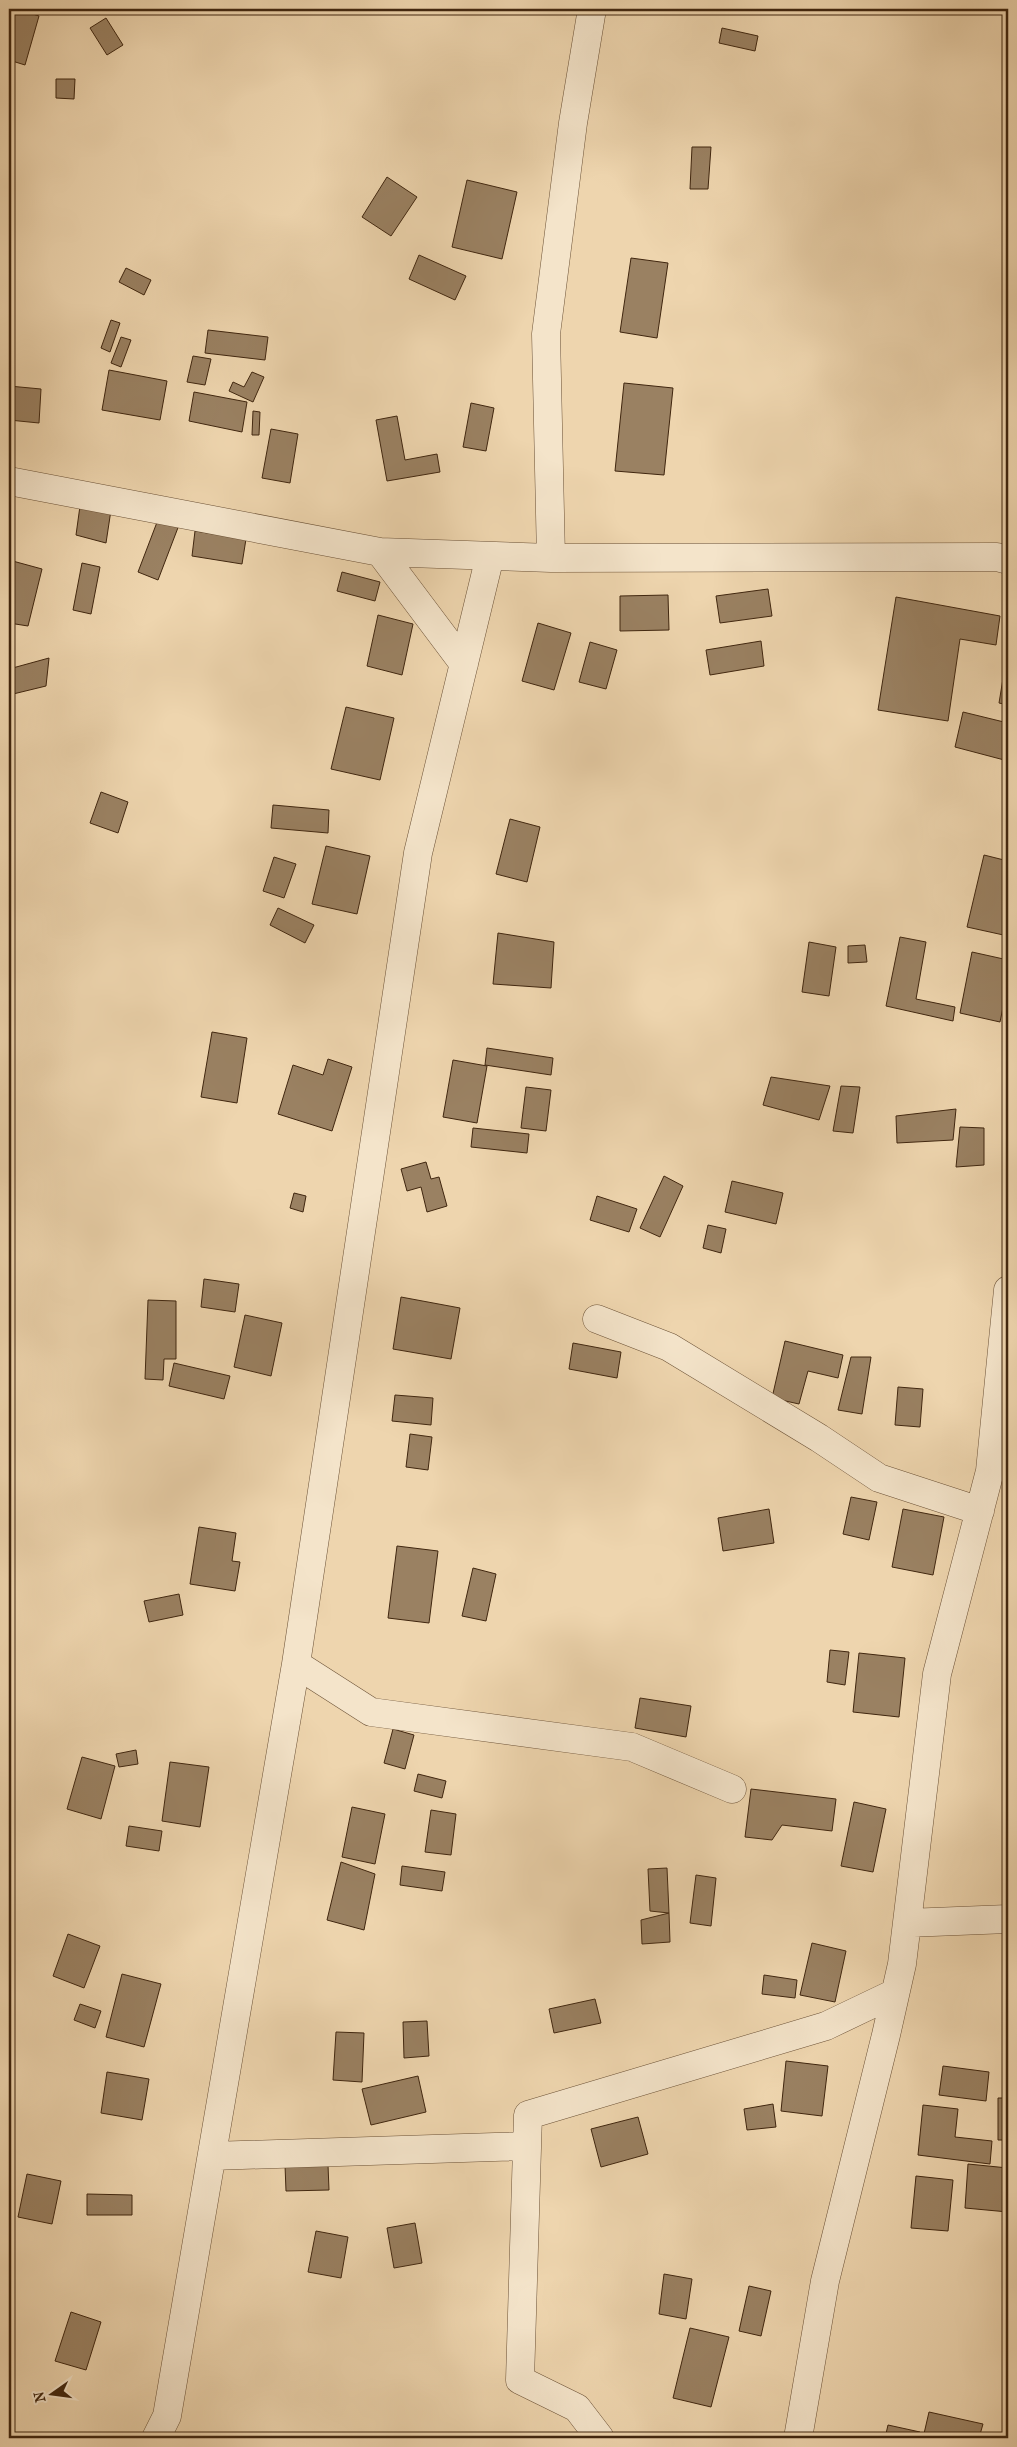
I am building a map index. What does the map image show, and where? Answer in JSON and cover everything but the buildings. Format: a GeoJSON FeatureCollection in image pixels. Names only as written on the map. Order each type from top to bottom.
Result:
{"type":"FeatureCollection","features":[{"type":"Feature","properties":{"kind":"street"},"geometry":{"type":"LineString","coordinates":[[550,558],[546,334],[573,123],[592,9]]}},
{"type":"Feature","properties":{"kind":"street"},"geometry":{"type":"LineString","coordinates":[[9,481],[380,552],[550,558],[997,557],[1008,560]]}},
{"type":"Feature","properties":{"kind":"street"},"geometry":{"type":"LineString","coordinates":[[380,552],[464,664]]}},
{"type":"Feature","properties":{"kind":"street"},"geometry":{"type":"LineString","coordinates":[[156,2438],[167,2416],[296,1664],[418,853],[490,556]]}},
{"type":"Feature","properties":{"kind":"street"},"geometry":{"type":"LineString","coordinates":[[798,2438],[825,2281],[895,1993],[907,1923],[937,1674],[990,1471],[1008,1290]]}},
{"type":"Feature","properties":{"kind":"street"},"geometry":{"type":"LineString","coordinates":[[597,1319],[669,1347],[819,1438],[879,1478],[980,1511]]}},
{"type":"Feature","properties":{"kind":"street"},"geometry":{"type":"LineString","coordinates":[[296,1664],[370,1712],[632,1747],[732,1789]]}},
{"type":"Feature","properties":{"kind":"street"},"geometry":{"type":"LineString","coordinates":[[907,1923],[1008,1918]]}},
{"type":"Feature","properties":{"kind":"street"},"geometry":{"type":"LineString","coordinates":[[600,2438],[577,2408],[520,2380],[528,2115],[826,2026],[895,1993]]}},
{"type":"Feature","properties":{"kind":"street"},"geometry":{"type":"LineString","coordinates":[[212,2156],[527,2146]]}}]}
